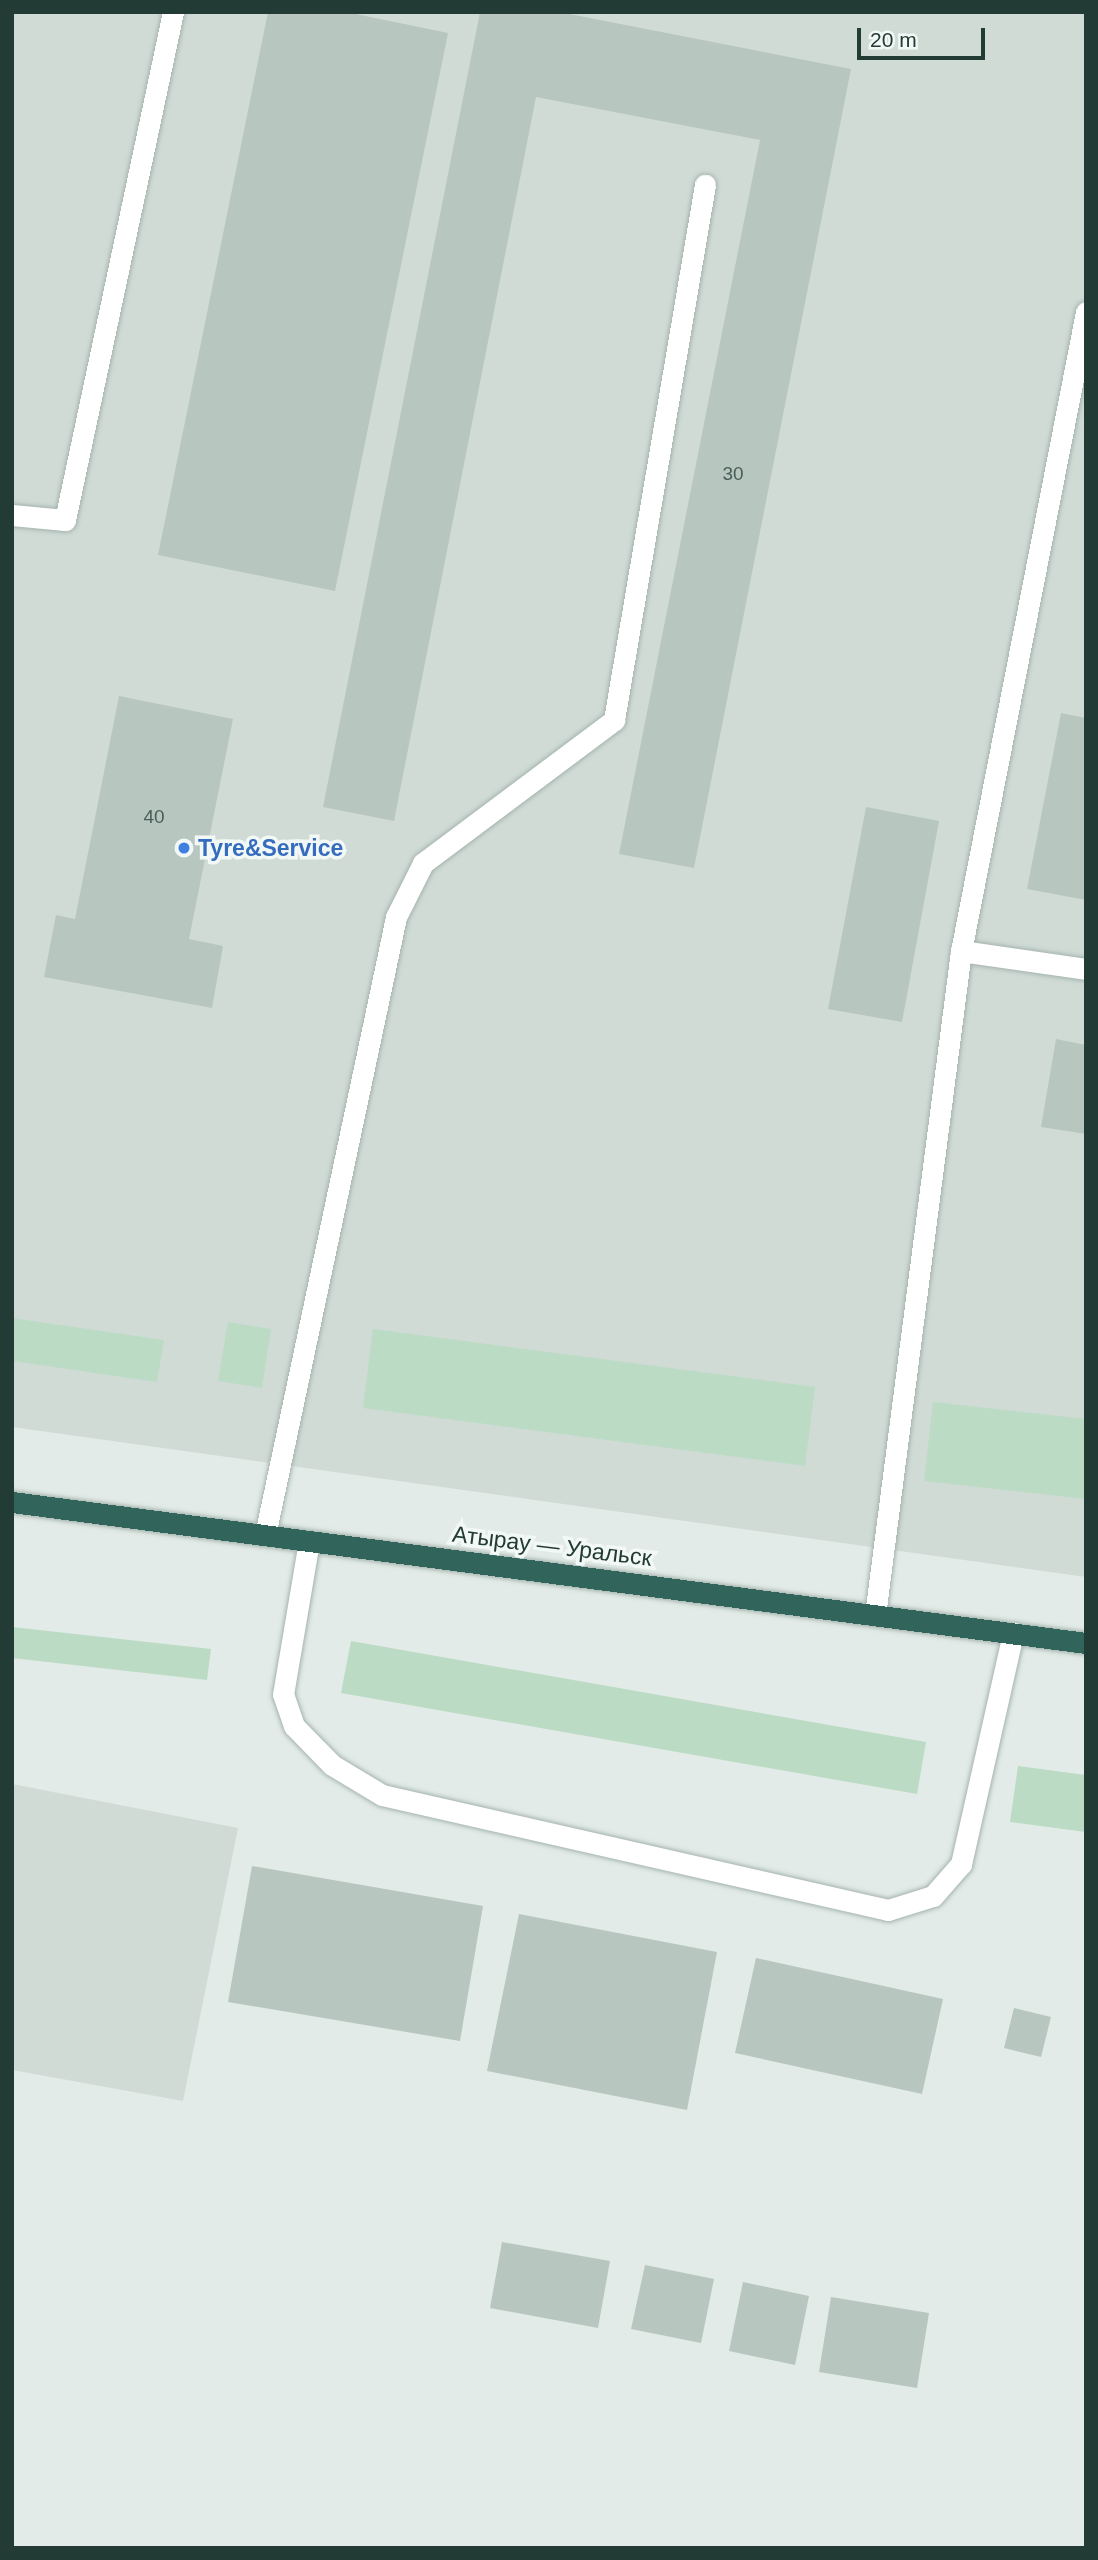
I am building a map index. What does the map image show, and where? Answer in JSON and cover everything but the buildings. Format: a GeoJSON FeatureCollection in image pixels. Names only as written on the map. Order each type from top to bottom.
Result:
{"type":"FeatureCollection","features":[{"type":"Feature","properties":{"kind":"highway","name":"Атырау — Уральск"},"geometry":{"type":"LineString","coordinates":[[12,1502],[1086,1643]]}},
{"type":"Feature","properties":{"kind":"lane"},"geometry":{"type":"LineString","coordinates":[[12,515],[65,520],[173,12]]}},
{"type":"Feature","properties":{"kind":"lane"},"geometry":{"type":"LineString","coordinates":[[265,1535],[396,917],[423,863],[614,720],[705,185]]}},
{"type":"Feature","properties":{"kind":"lane"},"geometry":{"type":"LineString","coordinates":[[875,1615],[961,951],[1086,312]]}},
{"type":"Feature","properties":{"kind":"lane"},"geometry":{"type":"LineString","coordinates":[[961,951],[1086,968]]}},
{"type":"Feature","properties":{"kind":"lane"},"geometry":{"type":"LineString","coordinates":[[309,1541],[283,1694],[294,1726],[332,1765],[382,1795],[888,1910],[933,1896],[961,1864],[1013,1633]]}},
{"type":"Feature","properties":{"kind":"shaded area"},"geometry":{"type":"Polygon","coordinates":[[[12,12],[1086,12],[1086,1577],[12,1427],[12,12]]]}},
{"type":"Feature","properties":{"kind":"shaded area"},"geometry":{"type":"Polygon","coordinates":[[[12,1784],[238,1828],[183,2101],[12,2070],[12,1784]]]}},
{"type":"Feature","properties":{"kind":"green space"},"geometry":{"type":"Polygon","coordinates":[[[12,1318],[164,1340],[157,1382],[12,1361],[12,1318]]]}},
{"type":"Feature","properties":{"kind":"green space"},"geometry":{"type":"Polygon","coordinates":[[[228,1322],[271,1329],[262,1388],[218,1381],[228,1322]]]}},
{"type":"Feature","properties":{"kind":"green space"},"geometry":{"type":"Polygon","coordinates":[[[373,1329],[815,1387],[805,1466],[363,1408],[373,1329]]]}},
{"type":"Feature","properties":{"kind":"green space"},"geometry":{"type":"Polygon","coordinates":[[[933,1402],[1086,1419],[1086,1499],[924,1481],[933,1402]]]}},
{"type":"Feature","properties":{"kind":"green space"},"geometry":{"type":"Polygon","coordinates":[[[12,1627],[211,1649],[207,1680],[12,1658],[12,1627]]]}},
{"type":"Feature","properties":{"kind":"green space"},"geometry":{"type":"Polygon","coordinates":[[[351,1641],[926,1742],[917,1794],[341,1693],[351,1641]]]}},
{"type":"Feature","properties":{"kind":"green space"},"geometry":{"type":"Polygon","coordinates":[[[1018,1766],[1086,1775],[1086,1832],[1010,1822],[1018,1766]]]}},
{"type":"Feature","properties":{"kind":"place","name":"Tyre&Service"},"geometry":{"type":"Point","coordinates":[184,848]}}]}
